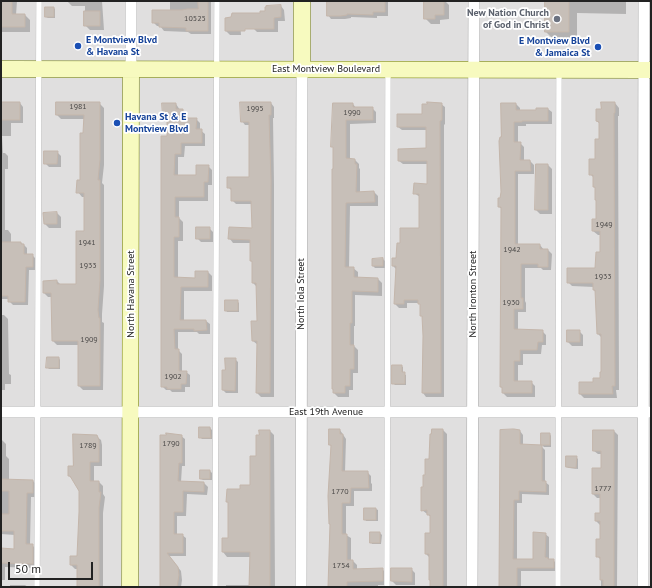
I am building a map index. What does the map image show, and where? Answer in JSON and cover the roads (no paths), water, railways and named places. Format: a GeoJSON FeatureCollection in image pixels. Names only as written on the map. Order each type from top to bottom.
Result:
{"type":"FeatureCollection","features":[{"type":"Feature","properties":{"kind":"main road","name":"North Iola Street"},"geometry":{"type":"LineString","coordinates":[[302,1],[302,69]]}},
{"type":"Feature","properties":{"kind":"main road","name":"East Montview Boulevard"},"geometry":{"type":"LineString","coordinates":[[1,69],[647,70]]}},
{"type":"Feature","properties":{"kind":"main road","name":"North Havana Street"},"geometry":{"type":"LineString","coordinates":[[130,587],[131,69]]}},
{"type":"Feature","properties":{"kind":"street","name":"North Havana Street"},"geometry":{"type":"LineString","coordinates":[[131,1],[131,69]]}},
{"type":"Feature","properties":{"kind":"street","name":"North Ironton Street"},"geometry":{"type":"LineString","coordinates":[[472,587],[474,1]]}},
{"type":"Feature","properties":{"kind":"street"},"geometry":{"type":"LineString","coordinates":[[643,587],[647,412],[647,70],[644,1]]}},
{"type":"Feature","properties":{"kind":"street","name":"North Iola Street"},"geometry":{"type":"LineString","coordinates":[[301,587],[302,69]]}},
{"type":"Feature","properties":{"kind":"street","name":"East 19th Avenue"},"geometry":{"type":"LineString","coordinates":[[1,412],[647,412]]}},
{"type":"Feature","properties":{"kind":"lane"},"geometry":{"type":"LineString","coordinates":[[37,587],[39,1]]}},
{"type":"Feature","properties":{"kind":"lane"},"geometry":{"type":"LineString","coordinates":[[216,587],[217,1]]}},
{"type":"Feature","properties":{"kind":"lane"},"geometry":{"type":"LineString","coordinates":[[387,587],[388,69]]}},
{"type":"Feature","properties":{"kind":"lane"},"geometry":{"type":"LineString","coordinates":[[558,587],[559,70]]}},
{"type":"Feature","properties":{"kind":"place","name":"New Nation Church of God in Christ"},"geometry":{"type":"Point","coordinates":[557,19]}},
{"type":"Feature","properties":{"kind":"place","name":"E Montview Blvd & Havana St"},"geometry":{"type":"Point","coordinates":[78,46]}},
{"type":"Feature","properties":{"kind":"place","name":"E Montview Blvd & Jamaica St"},"geometry":{"type":"Point","coordinates":[598,47]}},
{"type":"Feature","properties":{"kind":"place","name":"Havana St & E Montview Blvd"},"geometry":{"type":"Point","coordinates":[117,123]}}]}
